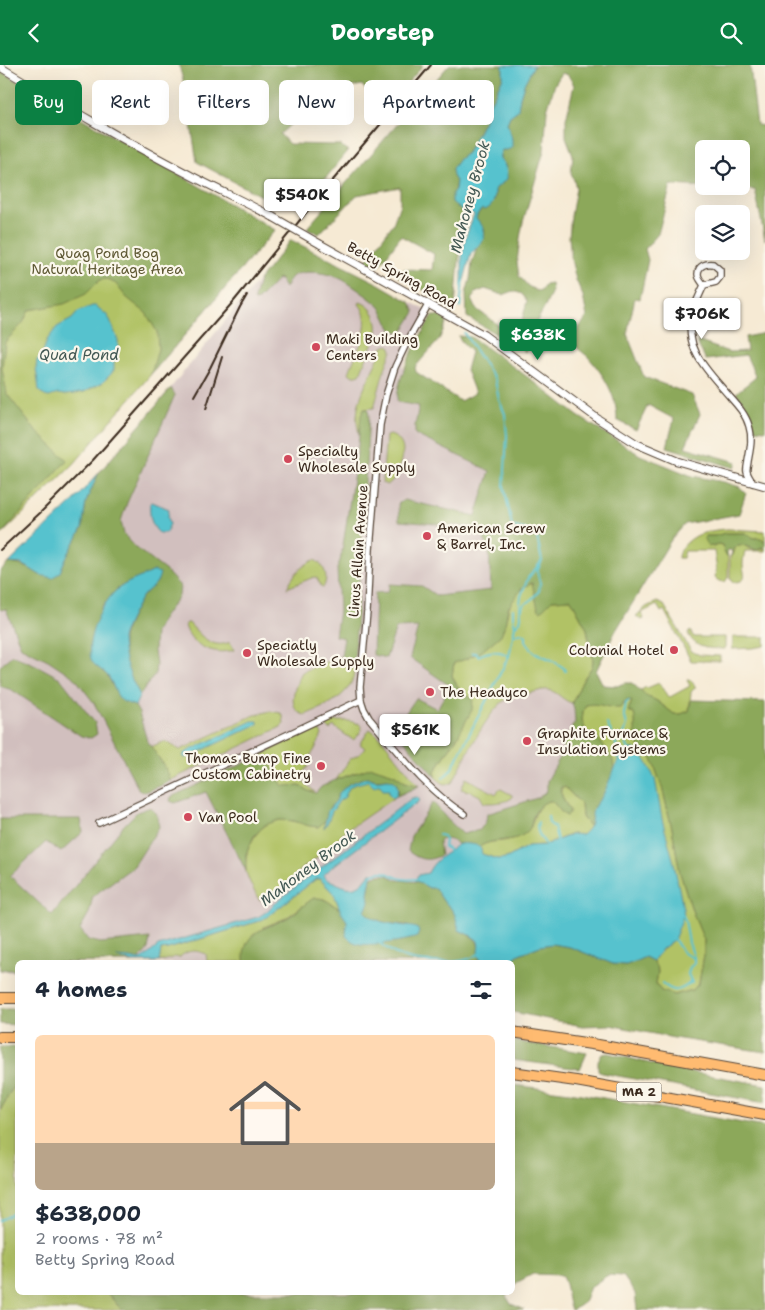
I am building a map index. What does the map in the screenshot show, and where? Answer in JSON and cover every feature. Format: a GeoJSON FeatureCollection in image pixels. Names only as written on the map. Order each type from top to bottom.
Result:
{"type":"FeatureCollection","features":[{"type":"Feature","properties":{"kind":"highway"},"geometry":{"type":"LineString","coordinates":[[0,998],[15,998]]}},
{"type":"Feature","properties":{"kind":"highway"},"geometry":{"type":"LineString","coordinates":[[515,1032],[598,1045],[765,1075]]}},
{"type":"Feature","properties":{"kind":"highway"},"geometry":{"type":"LineString","coordinates":[[0,1037],[15,1037]]}},
{"type":"Feature","properties":{"kind":"highway","name":"MA 2"},"geometry":{"type":"LineString","coordinates":[[515,1072],[765,1115]]}},
{"type":"Feature","properties":{"kind":"street","name":"Betty Spring Road"},"geometry":{"type":"LineString","coordinates":[[0,67],[189,175],[249,203],[484,335],[598,419],[637,444],[676,461],[765,486]]}},
{"type":"Feature","properties":{"kind":"street"},"geometry":{"type":"LineString","coordinates":[[704,285],[691,319],[693,348],[700,361],[748,422],[751,439],[747,472],[752,483]]}},
{"type":"Feature","properties":{"kind":"street","name":"Linus Allain Avenue"},"geometry":{"type":"LineString","coordinates":[[361,700],[360,687],[380,425],[386,395],[396,367],[406,344],[428,305]]}},
{"type":"Feature","properties":{"kind":"street"},"geometry":{"type":"LineString","coordinates":[[99,823],[361,700],[369,718],[405,759],[441,798],[464,814]]}},
{"type":"Feature","properties":{"kind":"shaded area"},"geometry":{"type":"Polygon","coordinates":[[[291,240],[379,284],[430,313],[402,367],[517,434],[535,383],[578,416],[640,455],[692,476],[585,693],[765,765],[610,1025],[515,965],[515,960],[15,960],[15,972],[0,972],[0,571],[71,504],[147,417],[291,240]]]}},
{"type":"Feature","properties":{"kind":"green space"},"geometry":{"type":"Polygon","coordinates":[[[179,65],[423,65],[410,80],[364,80],[364,88],[362,85],[354,86],[354,80],[279,80],[279,125],[290,125],[280,134],[289,144],[340,145],[348,151],[311,196],[270,201],[197,162],[191,125],[269,125],[269,80],[183,80],[179,65]]]}},
{"type":"Feature","properties":{"kind":"green space"},"geometry":{"type":"Polygon","coordinates":[[[449,65],[503,65],[503,76],[494,95],[494,80],[436,80],[449,65]]]}},
{"type":"Feature","properties":{"kind":"green space"},"geometry":{"type":"Polygon","coordinates":[[[534,65],[750,65],[757,125],[765,126],[765,240],[755,190],[750,190],[750,140],[695,140],[695,186],[671,185],[658,234],[645,249],[648,260],[640,299],[635,298],[627,334],[644,377],[692,395],[700,414],[685,447],[737,462],[735,468],[667,447],[674,419],[648,405],[636,430],[617,420],[615,403],[609,386],[600,371],[575,344],[575,334],[587,317],[583,296],[576,280],[571,259],[569,237],[576,188],[571,174],[573,155],[566,137],[566,119],[574,85],[568,75],[562,73],[555,84],[547,110],[544,151],[520,238],[517,262],[519,276],[528,286],[537,291],[541,290],[545,284],[551,283],[552,291],[537,321],[529,348],[525,352],[520,345],[522,321],[527,301],[522,294],[513,291],[503,295],[485,289],[475,293],[472,301],[475,308],[509,333],[508,341],[467,317],[466,294],[472,263],[477,247],[484,239],[485,231],[476,218],[481,209],[495,199],[495,189],[507,179],[506,167],[500,155],[502,150],[507,150],[512,139],[507,123],[510,116],[518,110],[524,84],[534,65]]]}},
{"type":"Feature","properties":{"kind":"green space","name":"Quag Pond Bog Natural Heritage Area"},"geometry":{"type":"Polygon","coordinates":[[[0,71],[16,80],[15,125],[82,125],[82,118],[275,230],[151,374],[158,349],[157,332],[146,313],[126,297],[116,284],[108,279],[100,280],[86,294],[64,304],[29,310],[23,323],[5,342],[2,368],[7,394],[35,430],[67,460],[0,536],[0,71]]]}},
{"type":"Feature","properties":{"kind":"green space","name":"Quag Pond Bog Natural Heritage Area"},"geometry":{"type":"Polygon","coordinates":[[[0,75],[15,83],[15,125],[82,125],[82,121],[275,230],[73,465],[0,536],[0,75]]]}},
{"type":"Feature","properties":{"kind":"green space"},"geometry":{"type":"Polygon","coordinates":[[[397,125],[482,125],[467,153],[459,159],[453,176],[456,181],[452,202],[463,212],[464,229],[455,307],[398,276],[404,269],[432,270],[434,254],[401,236],[379,266],[365,262],[393,224],[400,204],[400,187],[357,195],[319,234],[307,228],[397,125]]]}},
{"type":"Feature","properties":{"kind":"green space"},"geometry":{"type":"Polygon","coordinates":[[[291,240],[379,284],[410,302],[415,312],[403,331],[393,331],[380,307],[360,291],[343,280],[324,273],[307,272],[297,274],[291,278],[285,288],[279,278],[255,301],[259,280],[291,240]]]}},
{"type":"Feature","properties":{"kind":"green space"},"geometry":{"type":"Polygon","coordinates":[[[360,302],[372,310],[376,318],[377,332],[360,374],[353,376],[349,373],[365,328],[365,320],[360,302]]]}},
{"type":"Feature","properties":{"kind":"green space"},"geometry":{"type":"Polygon","coordinates":[[[432,316],[439,316],[447,321],[439,340],[415,367],[416,372],[460,401],[475,393],[466,370],[471,352],[458,336],[471,337],[578,416],[640,455],[692,476],[740,487],[746,493],[739,514],[685,524],[671,540],[615,632],[596,671],[603,685],[617,686],[632,683],[646,696],[657,701],[674,714],[689,711],[691,700],[765,702],[765,1052],[674,1038],[610,1025],[582,1026],[515,1012],[515,960],[512,960],[519,954],[540,946],[552,944],[570,947],[613,964],[626,965],[645,957],[653,961],[658,971],[656,984],[661,991],[674,995],[693,990],[699,983],[704,955],[704,940],[680,873],[662,787],[652,759],[639,746],[635,732],[634,714],[628,711],[632,701],[626,701],[620,708],[596,704],[586,705],[583,711],[582,721],[586,731],[598,739],[605,747],[613,760],[614,773],[602,797],[594,807],[590,827],[582,817],[581,804],[565,787],[561,787],[562,797],[570,811],[567,816],[552,801],[546,802],[536,811],[530,828],[522,836],[491,842],[479,847],[457,844],[447,839],[440,840],[441,855],[428,859],[420,858],[408,851],[411,836],[433,802],[463,834],[480,830],[486,821],[487,814],[544,794],[547,790],[547,781],[563,752],[563,743],[575,722],[572,703],[583,680],[592,667],[593,660],[587,629],[571,599],[552,600],[541,611],[538,609],[532,583],[522,588],[508,608],[501,635],[482,651],[454,663],[452,676],[460,691],[473,699],[472,710],[458,736],[435,771],[435,777],[395,729],[416,698],[437,709],[450,686],[410,658],[418,627],[396,628],[386,658],[373,655],[375,593],[388,592],[390,584],[422,586],[437,596],[491,590],[489,549],[484,538],[474,527],[399,521],[398,504],[404,500],[476,516],[490,471],[415,434],[419,406],[397,402],[400,380],[415,346],[432,316]]]}},
{"type":"Feature","properties":{"kind":"green space"},"geometry":{"type":"Polygon","coordinates":[[[765,333],[765,430],[755,429],[747,407],[736,393],[756,377],[746,355],[706,360],[697,341],[729,352],[747,351],[745,337],[765,333]]]}},
{"type":"Feature","properties":{"kind":"green space"},"geometry":{"type":"Polygon","coordinates":[[[388,345],[392,351],[384,371],[374,408],[364,409],[359,435],[357,418],[360,399],[383,347],[388,345]]]}},
{"type":"Feature","properties":{"kind":"green space"},"geometry":{"type":"Polygon","coordinates":[[[171,388],[175,395],[127,503],[121,521],[124,534],[136,548],[166,571],[180,586],[179,596],[155,632],[155,674],[140,695],[127,669],[123,640],[138,603],[158,581],[154,571],[118,588],[102,607],[90,652],[93,663],[107,675],[120,699],[135,706],[139,713],[147,741],[163,764],[171,780],[144,792],[139,790],[94,703],[75,678],[48,660],[21,647],[6,609],[0,610],[0,571],[9,563],[26,567],[40,575],[60,572],[82,529],[86,502],[98,474],[171,388]]]}},
{"type":"Feature","properties":{"kind":"green space"},"geometry":{"type":"Polygon","coordinates":[[[364,409],[368,409],[369,416],[354,665],[352,669],[337,659],[341,656],[344,638],[335,636],[339,611],[337,568],[344,539],[361,415],[364,409]]]}},
{"type":"Feature","properties":{"kind":"green space"},"geometry":{"type":"Polygon","coordinates":[[[389,435],[399,440],[403,451],[397,474],[387,485],[382,483],[386,436],[389,435]]]}},
{"type":"Feature","properties":{"kind":"green space"},"geometry":{"type":"Polygon","coordinates":[[[728,529],[765,531],[765,541],[745,533],[705,536],[712,547],[717,544],[722,545],[728,557],[728,577],[725,582],[717,580],[715,576],[714,551],[685,551],[683,558],[678,558],[687,542],[697,535],[709,531],[728,529]]]}},
{"type":"Feature","properties":{"kind":"green space"},"geometry":{"type":"Polygon","coordinates":[[[745,533],[754,538],[761,538],[765,541],[765,549],[761,547],[757,550],[738,545],[730,557],[732,553],[731,550],[728,550],[728,557],[722,545],[718,544],[708,547],[704,539],[705,536],[745,533]]]}},
{"type":"Feature","properties":{"kind":"green space"},"geometry":{"type":"Polygon","coordinates":[[[741,544],[753,550],[763,548],[765,551],[745,551],[743,562],[744,579],[733,582],[730,578],[730,557],[733,555],[736,546],[741,544]]]}},
{"type":"Feature","properties":{"kind":"green space"},"geometry":{"type":"Polygon","coordinates":[[[314,560],[321,565],[325,572],[326,580],[323,588],[317,578],[314,577],[287,588],[298,571],[314,560]]]}},
{"type":"Feature","properties":{"kind":"green space"},"geometry":{"type":"Polygon","coordinates":[[[533,583],[541,611],[552,600],[571,599],[587,629],[593,660],[592,667],[583,680],[572,703],[552,691],[542,690],[507,699],[500,704],[484,724],[453,782],[443,783],[435,777],[435,771],[458,736],[472,699],[460,691],[452,676],[454,663],[476,653],[494,639],[504,626],[510,605],[515,596],[522,588],[533,583]]]}},
{"type":"Feature","properties":{"kind":"green space"},"geometry":{"type":"Polygon","coordinates":[[[657,602],[664,605],[691,651],[700,655],[720,656],[720,661],[691,661],[664,610],[661,612],[657,605],[641,613],[644,619],[641,620],[636,616],[646,607],[657,602]]]}},
{"type":"Feature","properties":{"kind":"green space"},"geometry":{"type":"Polygon","coordinates":[[[187,623],[212,643],[224,644],[230,642],[234,650],[219,652],[197,644],[188,632],[185,625],[187,623]]]}},
{"type":"Feature","properties":{"kind":"green space"},"geometry":{"type":"Polygon","coordinates":[[[690,631],[694,637],[725,637],[725,649],[708,648],[694,643],[688,633],[690,631]]]}},
{"type":"Feature","properties":{"kind":"green space"},"geometry":{"type":"Polygon","coordinates":[[[733,637],[765,637],[765,646],[732,649],[733,637]]]}},
{"type":"Feature","properties":{"kind":"green space"},"geometry":{"type":"Polygon","coordinates":[[[12,655],[60,678],[95,723],[97,734],[91,738],[81,736],[12,690],[0,686],[0,666],[12,655]]]}},
{"type":"Feature","properties":{"kind":"green space"},"geometry":{"type":"Polygon","coordinates":[[[337,659],[352,669],[354,665],[356,667],[353,679],[347,689],[337,699],[324,706],[305,715],[299,712],[293,703],[293,697],[302,672],[337,659]]]}},
{"type":"Feature","properties":{"kind":"green space"},"geometry":{"type":"Polygon","coordinates":[[[687,680],[691,680],[695,688],[691,692],[689,711],[681,714],[674,714],[657,701],[646,696],[641,690],[659,683],[668,697],[670,697],[690,686],[687,680]]]}},
{"type":"Feature","properties":{"kind":"green space"},"geometry":{"type":"Polygon","coordinates":[[[626,701],[632,701],[629,711],[634,714],[636,719],[635,727],[639,742],[642,749],[652,759],[662,787],[680,873],[704,940],[704,955],[699,983],[693,990],[674,995],[661,991],[656,984],[658,971],[653,961],[662,949],[674,940],[614,773],[612,760],[598,739],[586,731],[582,721],[586,705],[594,703],[624,705],[626,701]]]}},
{"type":"Feature","properties":{"kind":"green space"},"geometry":{"type":"Polygon","coordinates":[[[270,711],[281,713],[284,723],[281,727],[171,780],[151,747],[167,742],[180,750],[252,716],[270,711]]]}},
{"type":"Feature","properties":{"kind":"green space"},"geometry":{"type":"Polygon","coordinates":[[[349,721],[360,724],[361,730],[353,740],[333,726],[330,730],[327,727],[326,723],[349,721]]]}},
{"type":"Feature","properties":{"kind":"green space"},"geometry":{"type":"Polygon","coordinates":[[[313,727],[320,731],[322,735],[314,751],[305,762],[309,765],[299,778],[316,793],[308,791],[300,785],[283,787],[262,755],[313,727]]]}},
{"type":"Feature","properties":{"kind":"green space"},"geometry":{"type":"Polygon","coordinates":[[[370,729],[381,738],[419,786],[405,782],[394,774],[357,772],[336,780],[350,759],[360,754],[365,748],[360,744],[370,729]]]}},
{"type":"Feature","properties":{"kind":"green space"},"geometry":{"type":"Polygon","coordinates":[[[262,755],[283,786],[300,785],[308,791],[316,793],[321,787],[333,781],[372,767],[394,774],[405,782],[419,786],[395,797],[399,792],[397,785],[392,781],[386,779],[376,780],[367,777],[349,784],[339,793],[336,801],[330,807],[327,819],[318,827],[294,821],[279,820],[265,825],[254,836],[246,854],[246,871],[206,792],[175,803],[170,801],[171,797],[262,755]]]}},
{"type":"Feature","properties":{"kind":"green space"},"geometry":{"type":"Polygon","coordinates":[[[367,777],[399,792],[395,797],[344,832],[334,845],[303,868],[274,895],[259,900],[247,876],[245,864],[249,847],[259,831],[273,822],[281,820],[318,827],[327,819],[339,793],[367,777]]]}},
{"type":"Feature","properties":{"kind":"green space"},"geometry":{"type":"Polygon","coordinates":[[[466,778],[496,794],[501,789],[512,795],[512,798],[503,802],[484,803],[480,796],[461,789],[466,778]]]}},
{"type":"Feature","properties":{"kind":"green space"},"geometry":{"type":"Polygon","coordinates":[[[561,787],[565,787],[581,804],[582,817],[590,827],[588,830],[582,835],[572,834],[545,845],[528,846],[507,858],[498,859],[481,854],[479,847],[482,845],[511,839],[531,827],[538,809],[544,802],[554,802],[570,811],[562,797],[561,787]]]}},
{"type":"Feature","properties":{"kind":"green space"},"geometry":{"type":"Polygon","coordinates":[[[151,807],[157,816],[159,827],[134,866],[93,896],[89,913],[80,929],[88,940],[101,943],[150,938],[148,949],[139,960],[130,958],[132,960],[15,960],[15,970],[0,970],[0,819],[81,819],[83,832],[61,852],[46,842],[10,876],[52,915],[124,825],[137,812],[151,807]]]}},
{"type":"Feature","properties":{"kind":"green space"},"geometry":{"type":"Polygon","coordinates":[[[387,875],[397,880],[419,882],[429,888],[435,888],[455,915],[459,930],[478,943],[480,960],[244,960],[247,943],[251,937],[257,932],[289,917],[314,898],[324,899],[340,908],[347,921],[346,930],[384,943],[410,939],[407,925],[379,921],[373,919],[365,912],[371,877],[387,875]]]}},
{"type":"Feature","properties":{"kind":"green space"},"geometry":{"type":"Polygon","coordinates":[[[316,879],[320,879],[334,894],[340,908],[324,899],[314,898],[286,918],[264,927],[244,960],[207,960],[206,954],[192,951],[179,958],[159,960],[161,950],[267,917],[316,879]]]}},
{"type":"Feature","properties":{"kind":"green space"},"geometry":{"type":"Polygon","coordinates":[[[0,1009],[15,1009],[15,1025],[0,1024],[0,1009]]]}},
{"type":"Feature","properties":{"kind":"green space"},"geometry":{"type":"Polygon","coordinates":[[[515,1041],[587,1053],[580,1069],[515,1060],[515,1041]]]}},
{"type":"Feature","properties":{"kind":"green space"},"geometry":{"type":"Polygon","coordinates":[[[0,1047],[15,1047],[15,1084],[0,1111],[0,1047]]]}},
{"type":"Feature","properties":{"kind":"green space"},"geometry":{"type":"Polygon","coordinates":[[[608,1053],[669,1068],[765,1085],[765,1103],[602,1073],[598,1070],[598,1061],[602,1054],[608,1053]]]}},
{"type":"Feature","properties":{"kind":"green space"},"geometry":{"type":"Polygon","coordinates":[[[15,1084],[15,1295],[109,1295],[122,1310],[0,1310],[0,1111],[15,1084]]]}},
{"type":"Feature","properties":{"kind":"green space"},"geometry":{"type":"Polygon","coordinates":[[[515,1085],[570,1092],[765,1127],[765,1310],[637,1310],[635,1293],[623,1276],[608,1275],[590,1287],[584,1302],[571,1310],[561,1275],[533,1274],[515,1284],[515,1085]]]}},
{"type":"Feature","properties":{"kind":"green space"},"geometry":{"type":"Polygon","coordinates":[[[109,1295],[507,1295],[511,1304],[523,1309],[523,1310],[122,1310],[109,1295]]]}},
{"type":"Feature","properties":{"kind":"water"},"geometry":{"type":"Polygon","coordinates":[[[503,65],[534,65],[524,84],[518,110],[510,116],[507,123],[512,139],[512,148],[502,150],[500,157],[506,168],[507,179],[495,189],[492,204],[478,213],[476,218],[484,228],[484,239],[471,254],[462,283],[462,257],[465,239],[474,214],[463,212],[452,202],[456,181],[452,169],[459,159],[467,153],[482,125],[494,125],[494,95],[503,77],[503,65]]]}},
{"type":"Feature","properties":{"kind":"water","name":"Quad Pond"},"geometry":{"type":"Polygon","coordinates":[[[96,306],[108,316],[118,340],[118,352],[114,360],[114,370],[102,383],[84,392],[45,396],[39,390],[36,368],[37,360],[42,355],[47,340],[57,327],[72,319],[78,312],[96,306]]]}},
{"type":"Feature","properties":{"kind":"water"},"geometry":{"type":"Polygon","coordinates":[[[98,474],[86,502],[82,529],[60,572],[53,578],[40,575],[22,564],[9,563],[71,504],[98,474]]]}},
{"type":"Feature","properties":{"kind":"water"},"geometry":{"type":"Polygon","coordinates":[[[152,502],[169,509],[168,517],[170,524],[166,533],[159,533],[152,523],[150,503],[152,502]]]}},
{"type":"Feature","properties":{"kind":"water"},"geometry":{"type":"Polygon","coordinates":[[[154,571],[160,573],[157,582],[140,600],[127,624],[122,639],[128,668],[140,695],[135,706],[121,700],[108,676],[93,663],[90,655],[90,645],[96,623],[106,602],[119,588],[154,571]]]}},
{"type":"Feature","properties":{"kind":"water"},"geometry":{"type":"Polygon","coordinates":[[[252,721],[258,721],[258,724],[186,758],[183,757],[184,753],[252,721]]]}},
{"type":"Feature","properties":{"kind":"water"},"geometry":{"type":"Polygon","coordinates":[[[631,749],[635,749],[641,753],[655,779],[662,819],[674,863],[684,914],[674,940],[662,949],[653,961],[645,957],[626,965],[613,964],[570,947],[552,944],[540,946],[519,954],[512,960],[481,960],[478,953],[479,945],[477,940],[459,930],[455,915],[450,907],[444,902],[435,888],[429,888],[415,880],[418,875],[428,873],[438,860],[460,844],[476,845],[481,848],[482,854],[498,859],[507,858],[528,846],[545,845],[573,834],[582,835],[589,828],[594,807],[603,795],[614,769],[631,749]]]}},
{"type":"Feature","properties":{"kind":"water"},"geometry":{"type":"Polygon","coordinates":[[[367,777],[377,780],[388,779],[394,781],[398,788],[397,794],[393,798],[389,794],[389,790],[383,790],[380,785],[374,787],[368,781],[353,785],[332,811],[324,828],[328,810],[336,801],[339,793],[349,784],[367,777]]]}},
{"type":"Feature","properties":{"kind":"water"},"geometry":{"type":"Polygon","coordinates":[[[417,797],[420,800],[332,867],[324,877],[327,880],[344,886],[354,887],[361,884],[372,872],[368,893],[369,902],[365,912],[382,922],[417,928],[419,932],[417,937],[372,944],[360,944],[352,941],[346,936],[347,921],[341,912],[334,894],[320,879],[316,879],[267,917],[259,921],[161,950],[159,960],[139,960],[143,959],[158,946],[258,917],[412,798],[417,797]]]}},
{"type":"Feature","properties":{"kind":"water"},"geometry":{"type":"Polygon","coordinates":[[[116,957],[139,960],[126,960],[116,957]]]}},
{"type":"Feature","properties":{"kind":"waterway","name":"Mahoney Brook"},"geometry":{"type":"LineString","coordinates":[[460,307],[463,280]]}},
{"type":"Feature","properties":{"kind":"waterway","name":"Mahoney Brook"},"geometry":{"type":"LineString","coordinates":[[443,778],[451,770],[509,656],[515,626],[520,621],[521,596],[528,578],[542,561],[537,537],[526,530],[512,526],[504,486],[507,436],[505,414],[499,400],[495,380],[464,333]]}},
{"type":"Feature","properties":{"kind":"waterway"},"geometry":{"type":"LineString","coordinates":[[522,609],[523,605],[530,601],[539,591],[540,583],[537,571],[541,563]]}},
{"type":"Feature","properties":{"kind":"waterway"},"geometry":{"type":"LineString","coordinates":[[513,609],[515,626]]}},
{"type":"Feature","properties":{"kind":"waterway"},"geometry":{"type":"LineString","coordinates":[[513,635],[525,634],[526,641],[534,652],[552,660],[564,668],[565,671]]}},
{"type":"Feature","properties":{"kind":"waterway"},"geometry":{"type":"LineString","coordinates":[[472,653],[476,653],[478,656],[497,652],[509,656]]}},
{"type":"Feature","properties":{"kind":"waterway"},"geometry":{"type":"LineString","coordinates":[[629,701],[626,703],[624,714],[627,725],[624,739],[630,752]]}},
{"type":"Feature","properties":{"kind":"waterway"},"geometry":{"type":"LineString","coordinates":[[607,724],[616,742],[616,755],[618,758],[623,758]]}},
{"type":"Feature","properties":{"kind":"waterway"},"geometry":{"type":"LineString","coordinates":[[548,816],[549,823],[554,827],[557,840]]}},
{"type":"Feature","properties":{"kind":"waterway"},"geometry":{"type":"LineString","coordinates":[[538,822],[538,832],[547,846]]}},
{"type":"Feature","properties":{"kind":"waterway"},"geometry":{"type":"LineString","coordinates":[[439,835],[443,836],[445,840],[444,847],[449,849],[449,853]]}},
{"type":"Feature","properties":{"kind":"waterway"},"geometry":{"type":"LineString","coordinates":[[371,875],[383,872],[403,879],[416,879]]}},
{"type":"Feature","properties":{"kind":"waterway"},"geometry":{"type":"LineString","coordinates":[[682,913],[694,957]]}},
{"type":"Feature","properties":{"kind":"waterway"},"geometry":{"type":"LineString","coordinates":[[673,938],[683,952],[694,958],[694,964],[690,967],[688,974],[692,983]]}},
{"type":"Feature","properties":{"kind":"waterway"},"geometry":{"type":"LineString","coordinates":[[378,942],[398,955],[414,960]]}},
{"type":"Feature","properties":{"kind":"waterway"},"geometry":{"type":"LineString","coordinates":[[465,960],[479,954]]}},
{"type":"Feature","properties":{"kind":"waterway"},"geometry":{"type":"LineString","coordinates":[[662,983],[673,990],[679,990],[690,983],[690,981]]}},
{"type":"Feature","properties":{"kind":"waterway","name":"Mahoney Brook"},"geometry":{"type":"LineString","coordinates":[[0,1220],[12,1214],[15,1210]]}},
{"type":"Feature","properties":{"kind":"railway"},"geometry":{"type":"LineString","coordinates":[[0,550],[93,460],[234,301],[322,193],[431,65]]}},
{"type":"Feature","properties":{"kind":"railway"},"geometry":{"type":"LineString","coordinates":[[194,396],[247,295]]}},
{"type":"Feature","properties":{"kind":"railway"},"geometry":{"type":"LineString","coordinates":[[206,409],[222,357]]}},
{"type":"Feature","properties":{"kind":"place","name":"Maki Building Centers"},"geometry":{"type":"Point","coordinates":[316,347]}},
{"type":"Feature","properties":{"kind":"place","name":"Specialty Wholesale Supply"},"geometry":{"type":"Point","coordinates":[288,459]}},
{"type":"Feature","properties":{"kind":"place","name":"American Screw & Barrel, Inc."},"geometry":{"type":"Point","coordinates":[427,536]}},
{"type":"Feature","properties":{"kind":"place","name":"Colonial Hotel"},"geometry":{"type":"Point","coordinates":[674,650]}},
{"type":"Feature","properties":{"kind":"place","name":"Speciatly Wholesale Supply"},"geometry":{"type":"Point","coordinates":[247,653]}},
{"type":"Feature","properties":{"kind":"place","name":"The Headyco"},"geometry":{"type":"Point","coordinates":[430,692]}},
{"type":"Feature","properties":{"kind":"place","name":"Graphite Furnace & Insulation Systems"},"geometry":{"type":"Point","coordinates":[527,741]}},
{"type":"Feature","properties":{"kind":"place","name":"Thomas Bump Fine Custom Cabinetry"},"geometry":{"type":"Point","coordinates":[321,766]}},
{"type":"Feature","properties":{"kind":"place","name":"Van Pool"},"geometry":{"type":"Point","coordinates":[188,817]}}]}
